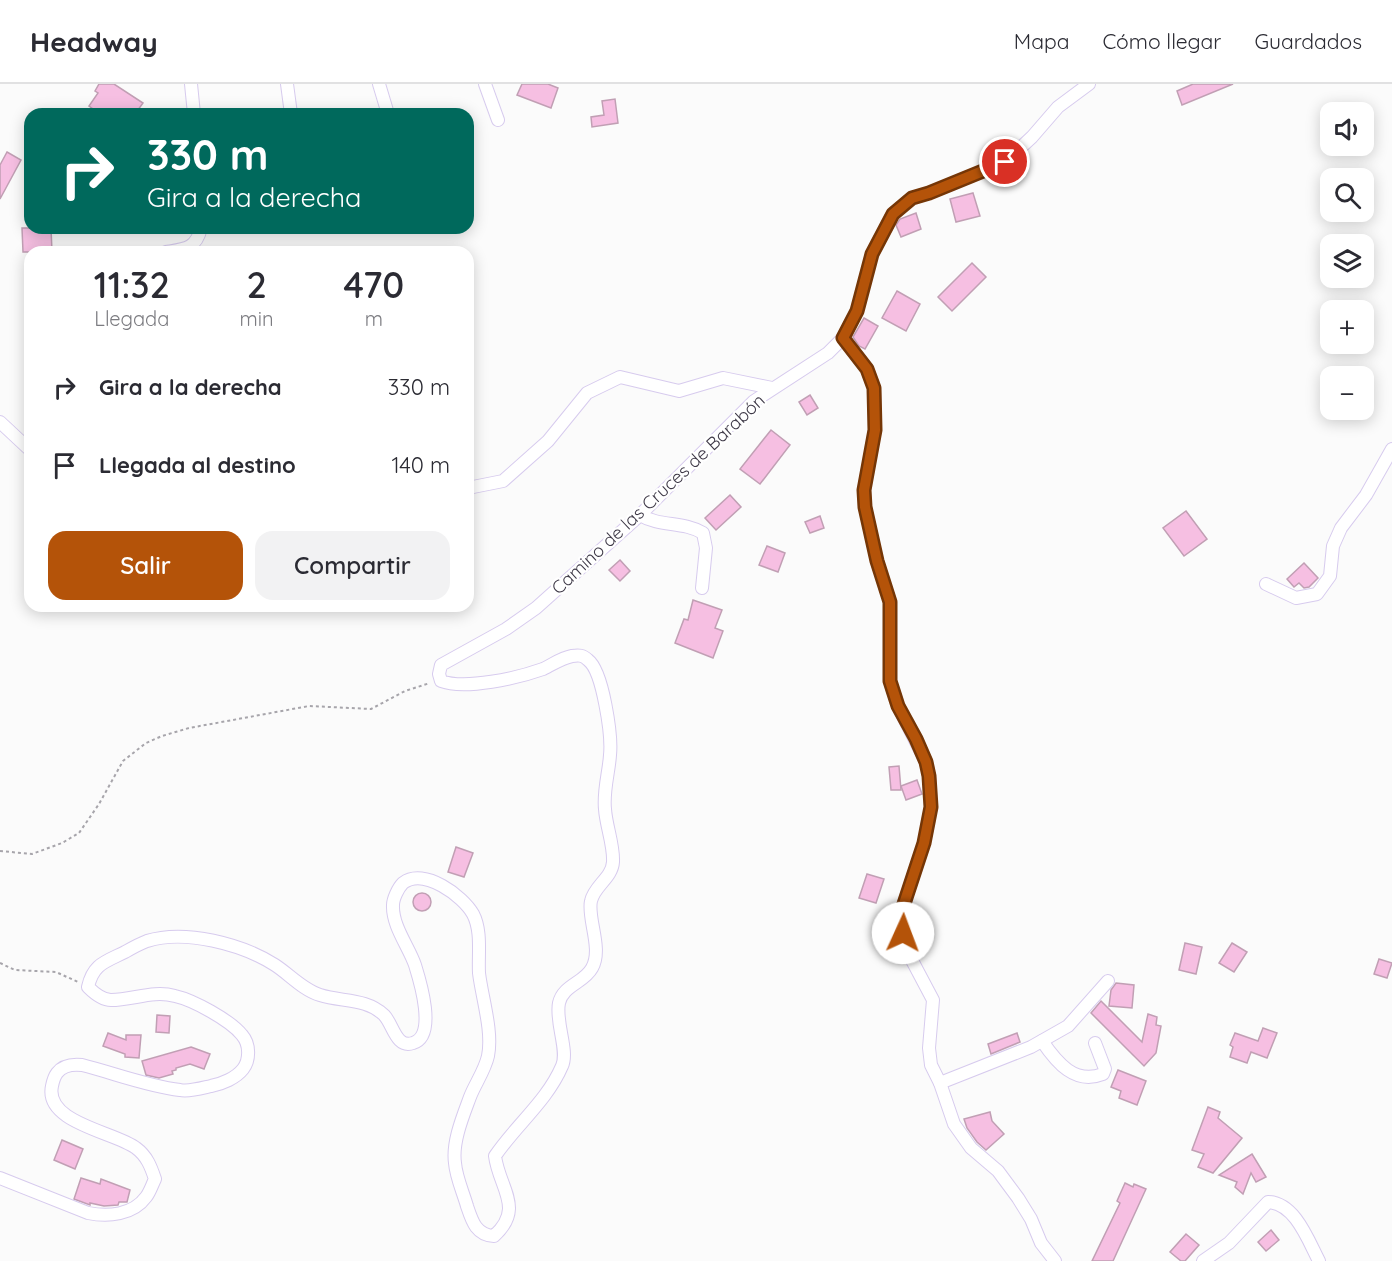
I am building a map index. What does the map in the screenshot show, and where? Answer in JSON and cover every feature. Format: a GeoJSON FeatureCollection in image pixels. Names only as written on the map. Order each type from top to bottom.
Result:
{"type":"FeatureCollection","features":[{"type":"Feature","properties":{"kind":"street"},"geometry":{"type":"LineString","coordinates":[[191,84],[193,108]]}},
{"type":"Feature","properties":{"kind":"street"},"geometry":{"type":"LineString","coordinates":[[287,84],[290,108]]}},
{"type":"Feature","properties":{"kind":"street"},"geometry":{"type":"LineString","coordinates":[[379,84],[386,108]]}},
{"type":"Feature","properties":{"kind":"street"},"geometry":{"type":"LineString","coordinates":[[485,84],[498,120]]}},
{"type":"Feature","properties":{"kind":"street","name":"Camino de las Cruces de Barabón"},"geometry":{"type":"LineString","coordinates":[[441,681],[439,674],[441,665],[506,629],[536,608],[640,515],[754,401],[812,364],[843,338],[857,311],[872,254],[893,214],[912,198],[1005,162],[1032,137],[1058,107],[1089,84]]}},
{"type":"Feature","properties":{"kind":"street"},"geometry":{"type":"LineString","coordinates":[[843,338],[867,369],[874,388],[875,430],[864,490],[865,507],[877,561],[890,602],[890,681],[898,706],[926,762],[929,776],[931,807],[924,843],[900,916],[906,949],[933,1000],[929,1047],[931,1065],[940,1083],[954,1124],[971,1148],[1005,1180],[1030,1219],[1041,1243],[1055,1261]]}},
{"type":"Feature","properties":{"kind":"street"},"geometry":{"type":"LineString","coordinates":[[474,487],[503,481],[548,441],[587,393],[620,377],[679,391],[723,378],[772,388]]}},
{"type":"Feature","properties":{"kind":"street"},"geometry":{"type":"LineString","coordinates":[[0,422],[24,444]]}},
{"type":"Feature","properties":{"kind":"street"},"geometry":{"type":"LineString","coordinates":[[1266,584],[1296,598],[1317,594],[1330,576],[1334,546],[1341,528],[1366,495],[1392,449]]}},
{"type":"Feature","properties":{"kind":"street"},"geometry":{"type":"LineString","coordinates":[[640,515],[650,521],[694,528],[703,533],[706,548],[702,588]]}},
{"type":"Feature","properties":{"kind":"street"},"geometry":{"type":"LineString","coordinates":[[0,1178],[88,1213],[103,1216],[118,1214],[135,1207],[146,1197],[155,1179],[147,1158],[135,1147],[78,1122],[62,1112],[54,1103],[51,1093],[54,1077],[59,1070],[72,1064],[82,1065],[182,1091],[215,1086],[239,1074],[247,1063],[247,1043],[242,1035],[219,1018],[194,1004],[175,996],[157,994],[109,1000],[88,987],[90,977],[98,965],[149,940],[183,937],[217,942],[261,957],[319,995],[362,1002],[375,1008],[387,1017],[396,1036],[402,1042],[411,1044],[417,1042],[425,1030],[425,1006],[415,964],[397,924],[393,906],[403,884],[418,878],[446,888],[458,897],[472,912],[478,925],[479,972],[488,1030],[488,1056],[470,1097],[455,1145],[455,1164],[471,1220],[478,1231],[487,1236],[494,1236],[502,1229],[510,1212],[506,1193],[496,1168],[495,1156],[554,1083],[564,1063],[558,1015],[559,1002],[564,993],[584,978],[593,967],[595,938],[590,902],[596,889],[611,872],[613,862],[604,807],[611,752],[600,677],[590,660],[581,655],[569,656],[543,669],[508,678],[450,684],[441,681]]}},
{"type":"Feature","properties":{"kind":"street"},"geometry":{"type":"LineString","coordinates":[[940,1083],[1042,1041],[1068,1026],[1108,981]]}},
{"type":"Feature","properties":{"kind":"street"},"geometry":{"type":"LineString","coordinates":[[1042,1041],[1072,1075],[1082,1078],[1093,1078],[1103,1074],[1105,1069],[1095,1044]]}},
{"type":"Feature","properties":{"kind":"street"},"geometry":{"type":"LineString","coordinates":[[1203,1261],[1229,1243],[1268,1202],[1281,1205],[1291,1214],[1319,1261]]}},
{"type":"Feature","properties":{"kind":"path"},"geometry":{"type":"LineString","coordinates":[[0,851],[32,854],[62,843],[79,833],[99,804],[123,761],[146,743],[162,736],[189,728],[309,706],[371,709],[405,691],[441,681]]}},
{"type":"Feature","properties":{"kind":"path"},"geometry":{"type":"LineString","coordinates":[[0,963],[15,970],[56,972],[88,987]]}},
{"type":"Feature","properties":{"kind":"building"},"geometry":{"type":"Polygon","coordinates":[[[99,84],[114,84],[143,103],[139,108],[92,108],[89,106],[98,93],[95,91],[99,84]]]}},
{"type":"Feature","properties":{"kind":"building"},"geometry":{"type":"Polygon","coordinates":[[[522,84],[548,84],[558,88],[551,108],[517,95],[522,84]]]}},
{"type":"Feature","properties":{"kind":"building"},"geometry":{"type":"Polygon","coordinates":[[[1193,84],[1233,84],[1182,105],[1177,91],[1193,84]]]}},
{"type":"Feature","properties":{"kind":"building"},"geometry":{"type":"Polygon","coordinates":[[[615,99],[618,123],[592,127],[591,117],[604,115],[602,101],[615,99]]]}},
{"type":"Feature","properties":{"kind":"building"},"geometry":{"type":"Polygon","coordinates":[[[7,152],[21,160],[0,199],[0,165],[7,152]]]}},
{"type":"Feature","properties":{"kind":"building"},"geometry":{"type":"Polygon","coordinates":[[[973,193],[980,216],[956,222],[950,199],[973,193]]]}},
{"type":"Feature","properties":{"kind":"building"},"geometry":{"type":"Polygon","coordinates":[[[916,213],[921,229],[901,237],[896,225],[900,219],[916,213]]]}},
{"type":"Feature","properties":{"kind":"building"},"geometry":{"type":"Polygon","coordinates":[[[22,228],[24,228],[24,234],[51,234],[52,246],[24,246],[23,252],[22,228]]]}},
{"type":"Feature","properties":{"kind":"building"},"geometry":{"type":"Polygon","coordinates":[[[972,263],[986,277],[952,311],[938,297],[972,263]]]}},
{"type":"Feature","properties":{"kind":"building"},"geometry":{"type":"Polygon","coordinates":[[[897,291],[920,304],[906,331],[882,318],[897,291]]]}},
{"type":"Feature","properties":{"kind":"building"},"geometry":{"type":"Polygon","coordinates":[[[864,318],[878,326],[865,349],[859,346],[853,337],[864,318]]]}},
{"type":"Feature","properties":{"kind":"building"},"geometry":{"type":"Polygon","coordinates":[[[810,395],[818,408],[807,415],[799,402],[810,395]]]}},
{"type":"Feature","properties":{"kind":"building"},"geometry":{"type":"Polygon","coordinates":[[[771,430],[790,445],[760,484],[740,469],[771,430]]]}},
{"type":"Feature","properties":{"kind":"building"},"geometry":{"type":"Polygon","coordinates":[[[730,495],[741,507],[716,530],[705,518],[730,495]]]}},
{"type":"Feature","properties":{"kind":"building"},"geometry":{"type":"Polygon","coordinates":[[[1186,511],[1207,539],[1184,556],[1163,528],[1186,511]]]}},
{"type":"Feature","properties":{"kind":"building"},"geometry":{"type":"Polygon","coordinates":[[[820,516],[824,528],[810,533],[805,522],[820,516]]]}},
{"type":"Feature","properties":{"kind":"building"},"geometry":{"type":"Polygon","coordinates":[[[767,546],[785,553],[778,572],[759,565],[767,546]]]}},
{"type":"Feature","properties":{"kind":"building"},"geometry":{"type":"Polygon","coordinates":[[[620,560],[630,571],[620,581],[609,570],[620,560]]]}},
{"type":"Feature","properties":{"kind":"building"},"geometry":{"type":"Polygon","coordinates":[[[1304,563],[1318,578],[1309,587],[1304,588],[1299,583],[1294,587],[1287,579],[1304,563]]]}},
{"type":"Feature","properties":{"kind":"building"},"geometry":{"type":"Polygon","coordinates":[[[693,600],[722,610],[715,628],[723,631],[713,658],[675,643],[684,619],[688,620],[693,600]]]}},
{"type":"Feature","properties":{"kind":"building"},"geometry":{"type":"Polygon","coordinates":[[[899,766],[901,790],[891,790],[889,767],[899,766]]]}},
{"type":"Feature","properties":{"kind":"building"},"geometry":{"type":"Polygon","coordinates":[[[917,780],[922,794],[906,800],[901,786],[917,780]]]}},
{"type":"Feature","properties":{"kind":"building"},"geometry":{"type":"Polygon","coordinates":[[[456,847],[473,853],[464,877],[448,872],[456,847]]]}},
{"type":"Feature","properties":{"kind":"building"},"geometry":{"type":"Polygon","coordinates":[[[867,874],[884,879],[876,903],[859,898],[867,874]]]}},
{"type":"Feature","properties":{"kind":"building"},"geometry":{"type":"Polygon","coordinates":[[[422,893],[428,896],[431,902],[428,908],[422,911],[416,908],[413,902],[416,896],[422,893]]]}},
{"type":"Feature","properties":{"kind":"building"},"geometry":{"type":"Polygon","coordinates":[[[1185,943],[1202,947],[1196,974],[1179,970],[1185,943]]]}},
{"type":"Feature","properties":{"kind":"building"},"geometry":{"type":"Polygon","coordinates":[[[1232,943],[1247,952],[1234,972],[1219,963],[1232,943]]]}},
{"type":"Feature","properties":{"kind":"building"},"geometry":{"type":"Polygon","coordinates":[[[1379,959],[1392,963],[1387,978],[1374,974],[1379,959]]]}},
{"type":"Feature","properties":{"kind":"building"},"geometry":{"type":"Polygon","coordinates":[[[1116,983],[1134,985],[1132,1008],[1109,1006],[1111,990],[1116,983]]]}},
{"type":"Feature","properties":{"kind":"building"},"geometry":{"type":"Polygon","coordinates":[[[1101,1001],[1142,1042],[1148,1014],[1157,1017],[1156,1025],[1161,1026],[1156,1053],[1144,1066],[1091,1013],[1101,1001]]]}},
{"type":"Feature","properties":{"kind":"building"},"geometry":{"type":"Polygon","coordinates":[[[157,1015],[170,1016],[169,1033],[156,1032],[157,1015]]]}},
{"type":"Feature","properties":{"kind":"building"},"geometry":{"type":"Polygon","coordinates":[[[1263,1028],[1277,1033],[1267,1058],[1251,1052],[1247,1063],[1230,1057],[1233,1047],[1230,1045],[1235,1033],[1258,1041],[1263,1028]]]}},
{"type":"Feature","properties":{"kind":"building"},"geometry":{"type":"Polygon","coordinates":[[[108,1033],[126,1040],[126,1035],[141,1035],[139,1058],[125,1057],[125,1054],[103,1046],[108,1033]]]}},
{"type":"Feature","properties":{"kind":"building"},"geometry":{"type":"Polygon","coordinates":[[[1017,1033],[1020,1042],[991,1054],[988,1044],[1017,1033]]]}},
{"type":"Feature","properties":{"kind":"building"},"geometry":{"type":"Polygon","coordinates":[[[191,1047],[210,1054],[204,1069],[190,1064],[176,1068],[172,1071],[173,1074],[159,1078],[146,1075],[142,1061],[191,1047]]]}},
{"type":"Feature","properties":{"kind":"building"},"geometry":{"type":"Polygon","coordinates":[[[1118,1070],[1146,1081],[1137,1105],[1119,1098],[1121,1091],[1111,1087],[1118,1070]]]}},
{"type":"Feature","properties":{"kind":"building"},"geometry":{"type":"Polygon","coordinates":[[[1208,1107],[1220,1112],[1218,1118],[1242,1138],[1213,1173],[1198,1167],[1204,1154],[1192,1150],[1208,1107]]]}},
{"type":"Feature","properties":{"kind":"building"},"geometry":{"type":"Polygon","coordinates":[[[990,1112],[992,1121],[1004,1134],[986,1150],[967,1128],[964,1119],[990,1112]]]}},
{"type":"Feature","properties":{"kind":"building"},"geometry":{"type":"Polygon","coordinates":[[[62,1140],[83,1149],[75,1169],[54,1160],[62,1140]]]}},
{"type":"Feature","properties":{"kind":"building"},"geometry":{"type":"Polygon","coordinates":[[[1252,1154],[1266,1177],[1256,1182],[1251,1173],[1243,1194],[1235,1187],[1237,1182],[1219,1175],[1252,1154]]]}},
{"type":"Feature","properties":{"kind":"building"},"geometry":{"type":"Polygon","coordinates":[[[81,1178],[100,1184],[101,1179],[130,1190],[127,1202],[104,1206],[90,1203],[90,1205],[74,1199],[81,1178]]]}},
{"type":"Feature","properties":{"kind":"building"},"geometry":{"type":"Polygon","coordinates":[[[1125,1183],[1146,1189],[1113,1261],[1092,1261],[1120,1203],[1117,1201],[1125,1183]]]}},
{"type":"Feature","properties":{"kind":"building"},"geometry":{"type":"Polygon","coordinates":[[[1271,1230],[1279,1240],[1266,1251],[1258,1242],[1271,1230]]]}},
{"type":"Feature","properties":{"kind":"building"},"geometry":{"type":"Polygon","coordinates":[[[1186,1234],[1199,1245],[1185,1261],[1181,1261],[1170,1252],[1186,1234]]]}},
{"type":"Feature","properties":{"kind":"route"},"geometry":{"type":"LineString","coordinates":[[903,933],[900,916],[924,843],[931,807],[929,776],[926,762],[898,706],[890,681],[890,602],[877,561],[865,507],[864,490],[875,430],[874,388],[867,369],[843,338],[857,311],[872,254],[893,214],[912,198],[1005,162]]}}]}
